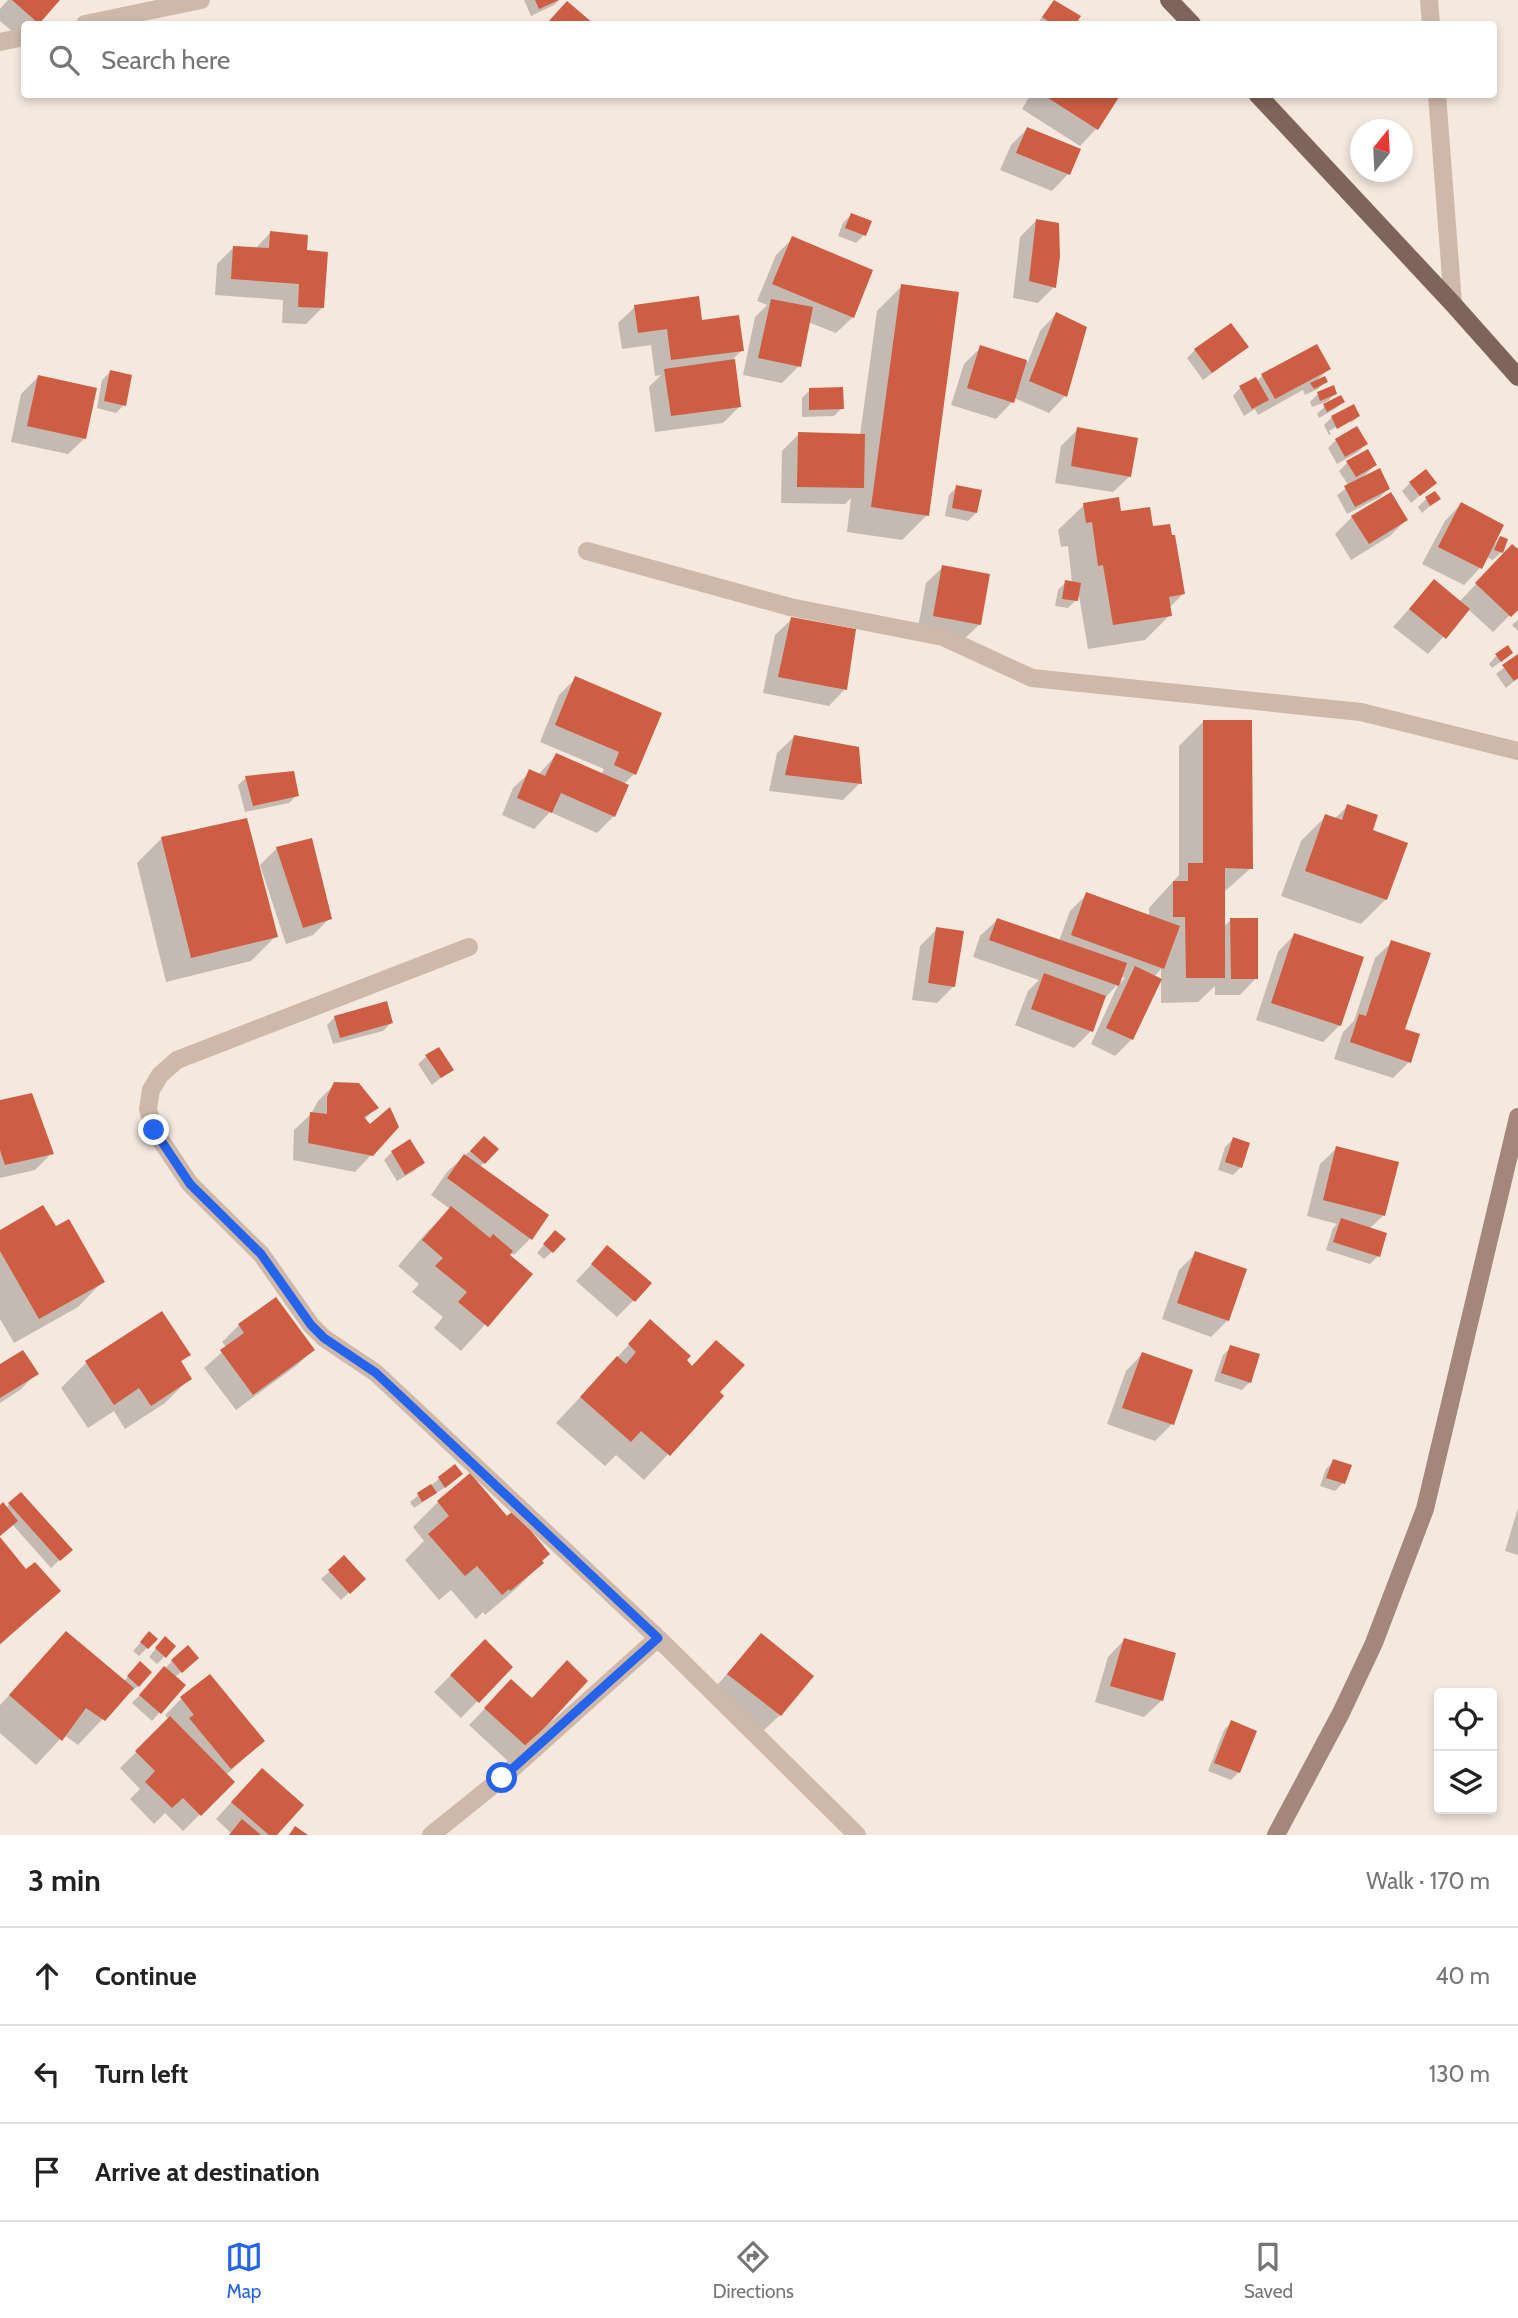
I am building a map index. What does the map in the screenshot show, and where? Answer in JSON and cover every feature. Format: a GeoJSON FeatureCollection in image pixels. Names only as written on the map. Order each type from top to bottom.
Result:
{"type":"FeatureCollection","features":[{"type":"Feature","properties":{"kind":"main road"},"geometry":{"type":"LineString","coordinates":[[1169,0],[1189,21]]}},
{"type":"Feature","properties":{"kind":"main road"},"geometry":{"type":"LineString","coordinates":[[1261,98],[1518,377]]}},
{"type":"Feature","properties":{"kind":"street"},"geometry":{"type":"LineString","coordinates":[[100,21],[201,0]]}},
{"type":"Feature","properties":{"kind":"street"},"geometry":{"type":"LineString","coordinates":[[1429,0],[1431,21]]}},
{"type":"Feature","properties":{"kind":"street"},"geometry":{"type":"LineString","coordinates":[[0,43],[21,38]]}},
{"type":"Feature","properties":{"kind":"street"},"geometry":{"type":"LineString","coordinates":[[1437,98],[1453,304]]}},
{"type":"Feature","properties":{"kind":"street"},"geometry":{"type":"LineString","coordinates":[[587,551],[790,607],[943,638],[1032,678],[1361,712],[1518,751]]}},
{"type":"Feature","properties":{"kind":"street"},"geometry":{"type":"LineString","coordinates":[[469,947],[177,1060],[160,1075],[152,1090],[148,1109],[154,1130],[190,1184],[261,1254],[311,1325],[324,1338],[376,1373],[658,1638],[857,1835]]}},
{"type":"Feature","properties":{"kind":"street"},"geometry":{"type":"LineString","coordinates":[[1276,1835],[1341,1713],[1374,1643],[1425,1509],[1518,1117]]}},
{"type":"Feature","properties":{"kind":"street"},"geometry":{"type":"LineString","coordinates":[[431,1835],[502,1778],[658,1638]]}},
{"type":"Feature","properties":{"kind":"building"},"geometry":{"type":"Polygon","coordinates":[[[12,0],[60,0],[42,21],[36,21],[12,0]]]}},
{"type":"Feature","properties":{"kind":"building"},"geometry":{"type":"Polygon","coordinates":[[[535,0],[559,0],[539,9],[535,0]]]}},
{"type":"Feature","properties":{"kind":"building"},"geometry":{"type":"Polygon","coordinates":[[[1054,0],[1081,16],[1078,21],[1048,21],[1042,17],[1054,0]]]}},
{"type":"Feature","properties":{"kind":"building"},"geometry":{"type":"Polygon","coordinates":[[[567,1],[590,21],[549,21],[567,1]]]}},
{"type":"Feature","properties":{"kind":"building"},"geometry":{"type":"Polygon","coordinates":[[[1048,98],[1118,98],[1098,130],[1048,98]]]}},
{"type":"Feature","properties":{"kind":"building"},"geometry":{"type":"Polygon","coordinates":[[[1027,127],[1081,149],[1070,175],[1016,153],[1027,127]]]}},
{"type":"Feature","properties":{"kind":"building"},"geometry":{"type":"Polygon","coordinates":[[[851,213],[872,221],[866,236],[845,228],[851,213]]]}},
{"type":"Feature","properties":{"kind":"building"},"geometry":{"type":"Polygon","coordinates":[[[1036,219],[1059,223],[1060,256],[1056,288],[1029,281],[1036,219]]]}},
{"type":"Feature","properties":{"kind":"building"},"geometry":{"type":"Polygon","coordinates":[[[270,231],[308,235],[307,250],[328,252],[324,308],[298,307],[299,284],[231,279],[233,246],[269,248],[270,231]]]}},
{"type":"Feature","properties":{"kind":"building"},"geometry":{"type":"Polygon","coordinates":[[[792,236],[873,270],[854,318],[772,284],[792,236]]]}},
{"type":"Feature","properties":{"kind":"building"},"geometry":{"type":"Polygon","coordinates":[[[901,284],[959,292],[929,516],[871,507],[901,284]]]}},
{"type":"Feature","properties":{"kind":"building"},"geometry":{"type":"Polygon","coordinates":[[[699,296],[702,320],[739,315],[744,351],[671,360],[667,329],[638,333],[634,305],[699,296]]]}},
{"type":"Feature","properties":{"kind":"building"},"geometry":{"type":"Polygon","coordinates":[[[771,299],[813,307],[801,367],[758,358],[771,299]]]}},
{"type":"Feature","properties":{"kind":"building"},"geometry":{"type":"Polygon","coordinates":[[[1056,312],[1087,327],[1067,397],[1029,381],[1056,312]]]}},
{"type":"Feature","properties":{"kind":"building"},"geometry":{"type":"Polygon","coordinates":[[[1231,323],[1249,347],[1212,373],[1194,349],[1231,323]]]}},
{"type":"Feature","properties":{"kind":"building"},"geometry":{"type":"Polygon","coordinates":[[[1317,344],[1331,369],[1275,399],[1261,374],[1317,344]]]}},
{"type":"Feature","properties":{"kind":"building"},"geometry":{"type":"Polygon","coordinates":[[[980,345],[1027,360],[1014,403],[967,388],[980,345]]]}},
{"type":"Feature","properties":{"kind":"building"},"geometry":{"type":"Polygon","coordinates":[[[735,359],[741,407],[671,416],[664,369],[735,359]]]}},
{"type":"Feature","properties":{"kind":"building"},"geometry":{"type":"Polygon","coordinates":[[[110,370],[132,375],[126,406],[104,401],[110,370]]]}},
{"type":"Feature","properties":{"kind":"building"},"geometry":{"type":"Polygon","coordinates":[[[38,375],[97,388],[86,439],[27,426],[38,375]]]}},
{"type":"Feature","properties":{"kind":"building"},"geometry":{"type":"Polygon","coordinates":[[[1325,376],[1328,382],[1314,389],[1310,383],[1325,376]]]}},
{"type":"Feature","properties":{"kind":"building"},"geometry":{"type":"Polygon","coordinates":[[[1256,377],[1269,400],[1252,409],[1239,386],[1256,377]]]}},
{"type":"Feature","properties":{"kind":"building"},"geometry":{"type":"Polygon","coordinates":[[[1334,385],[1337,394],[1320,401],[1317,392],[1334,385]]]}},
{"type":"Feature","properties":{"kind":"building"},"geometry":{"type":"Polygon","coordinates":[[[843,387],[844,409],[809,410],[809,388],[843,387]]]}},
{"type":"Feature","properties":{"kind":"building"},"geometry":{"type":"Polygon","coordinates":[[[1341,395],[1345,402],[1327,412],[1323,404],[1341,395]]]}},
{"type":"Feature","properties":{"kind":"building"},"geometry":{"type":"Polygon","coordinates":[[[1354,404],[1360,416],[1337,429],[1331,416],[1354,404]]]}},
{"type":"Feature","properties":{"kind":"building"},"geometry":{"type":"Polygon","coordinates":[[[1357,426],[1368,444],[1345,457],[1335,439],[1357,426]]]}},
{"type":"Feature","properties":{"kind":"building"},"geometry":{"type":"Polygon","coordinates":[[[1077,427],[1138,438],[1131,477],[1071,466],[1077,427]]]}},
{"type":"Feature","properties":{"kind":"building"},"geometry":{"type":"Polygon","coordinates":[[[798,432],[865,434],[864,488],[797,487],[798,432]]]}},
{"type":"Feature","properties":{"kind":"building"},"geometry":{"type":"Polygon","coordinates":[[[1368,449],[1377,465],[1356,477],[1346,461],[1368,449]]]}},
{"type":"Feature","properties":{"kind":"building"},"geometry":{"type":"Polygon","coordinates":[[[1380,468],[1390,489],[1355,507],[1344,486],[1380,468]]]}},
{"type":"Feature","properties":{"kind":"building"},"geometry":{"type":"Polygon","coordinates":[[[1426,469],[1437,483],[1420,496],[1409,482],[1426,469]]]}},
{"type":"Feature","properties":{"kind":"building"},"geometry":{"type":"Polygon","coordinates":[[[956,485],[982,490],[977,513],[952,508],[956,485]]]}},
{"type":"Feature","properties":{"kind":"building"},"geometry":{"type":"Polygon","coordinates":[[[1435,491],[1441,499],[1430,506],[1425,497],[1435,491]]]}},
{"type":"Feature","properties":{"kind":"building"},"geometry":{"type":"Polygon","coordinates":[[[1391,492],[1408,520],[1369,544],[1351,516],[1391,492]]]}},
{"type":"Feature","properties":{"kind":"building"},"geometry":{"type":"Polygon","coordinates":[[[1119,497],[1121,511],[1150,507],[1153,526],[1170,524],[1172,535],[1175,535],[1185,594],[1169,597],[1172,616],[1113,625],[1103,565],[1098,566],[1092,522],[1086,523],[1083,503],[1119,497]]]}},
{"type":"Feature","properties":{"kind":"building"},"geometry":{"type":"Polygon","coordinates":[[[1461,502],[1504,525],[1482,569],[1438,547],[1461,502]]]}},
{"type":"Feature","properties":{"kind":"building"},"geometry":{"type":"Polygon","coordinates":[[[1500,536],[1508,539],[1503,553],[1494,550],[1500,536]]]}},
{"type":"Feature","properties":{"kind":"building"},"geometry":{"type":"Polygon","coordinates":[[[1512,544],[1518,549],[1518,610],[1511,617],[1475,583],[1512,544]]]}},
{"type":"Feature","properties":{"kind":"building"},"geometry":{"type":"Polygon","coordinates":[[[942,565],[990,574],[981,625],[933,616],[942,565]]]}},
{"type":"Feature","properties":{"kind":"building"},"geometry":{"type":"Polygon","coordinates":[[[1434,579],[1470,609],[1446,639],[1409,609],[1434,579]]]}},
{"type":"Feature","properties":{"kind":"building"},"geometry":{"type":"Polygon","coordinates":[[[1065,580],[1081,583],[1078,601],[1062,599],[1065,580]]]}},
{"type":"Feature","properties":{"kind":"building"},"geometry":{"type":"Polygon","coordinates":[[[791,617],[856,629],[847,690],[778,677],[791,617]]]}},
{"type":"Feature","properties":{"kind":"building"},"geometry":{"type":"Polygon","coordinates":[[[1508,645],[1513,653],[1501,662],[1495,654],[1508,645]]]}},
{"type":"Feature","properties":{"kind":"building"},"geometry":{"type":"Polygon","coordinates":[[[1518,654],[1518,678],[1514,681],[1502,665],[1518,654]]]}},
{"type":"Feature","properties":{"kind":"building"},"geometry":{"type":"Polygon","coordinates":[[[575,676],[662,713],[636,775],[614,765],[619,752],[555,725],[575,676]]]}},
{"type":"Feature","properties":{"kind":"building"},"geometry":{"type":"Polygon","coordinates":[[[1203,720],[1252,720],[1253,869],[1225,868],[1225,978],[1186,978],[1185,917],[1173,917],[1173,881],[1188,881],[1188,863],[1203,863],[1203,720]]]}},
{"type":"Feature","properties":{"kind":"building"},"geometry":{"type":"Polygon","coordinates":[[[794,735],[859,747],[862,784],[785,775],[794,735]]]}},
{"type":"Feature","properties":{"kind":"building"},"geometry":{"type":"Polygon","coordinates":[[[556,753],[629,785],[615,817],[561,793],[552,813],[517,798],[529,769],[545,776],[556,753]]]}},
{"type":"Feature","properties":{"kind":"building"},"geometry":{"type":"Polygon","coordinates":[[[294,771],[299,796],[253,806],[245,776],[294,771]]]}},
{"type":"Feature","properties":{"kind":"building"},"geometry":{"type":"Polygon","coordinates":[[[1347,804],[1378,815],[1373,830],[1408,843],[1387,900],[1305,871],[1325,814],[1342,820],[1347,804]]]}},
{"type":"Feature","properties":{"kind":"building"},"geometry":{"type":"Polygon","coordinates":[[[247,818],[278,937],[191,958],[161,837],[247,818]]]}},
{"type":"Feature","properties":{"kind":"building"},"geometry":{"type":"Polygon","coordinates":[[[312,838],[332,919],[303,928],[276,847],[312,838]]]}},
{"type":"Feature","properties":{"kind":"building"},"geometry":{"type":"Polygon","coordinates":[[[1086,892],[1180,926],[1164,969],[1071,935],[1086,892]]]}},
{"type":"Feature","properties":{"kind":"building"},"geometry":{"type":"Polygon","coordinates":[[[997,918],[1127,963],[1119,986],[989,940],[997,918]]]}},
{"type":"Feature","properties":{"kind":"building"},"geometry":{"type":"Polygon","coordinates":[[[1230,918],[1258,918],[1258,979],[1231,979],[1230,918]]]}},
{"type":"Feature","properties":{"kind":"building"},"geometry":{"type":"Polygon","coordinates":[[[936,927],[964,931],[955,987],[928,983],[936,927]]]}},
{"type":"Feature","properties":{"kind":"building"},"geometry":{"type":"Polygon","coordinates":[[[1294,933],[1364,957],[1341,1026],[1271,1003],[1294,933]]]}},
{"type":"Feature","properties":{"kind":"building"},"geometry":{"type":"Polygon","coordinates":[[[1391,940],[1431,953],[1405,1029],[1420,1034],[1411,1063],[1350,1042],[1359,1014],[1366,1016],[1391,940]]]}},
{"type":"Feature","properties":{"kind":"building"},"geometry":{"type":"Polygon","coordinates":[[[1135,966],[1162,979],[1133,1040],[1106,1028],[1135,966]]]}},
{"type":"Feature","properties":{"kind":"building"},"geometry":{"type":"Polygon","coordinates":[[[1044,973],[1106,996],[1093,1032],[1031,1009],[1044,973]]]}},
{"type":"Feature","properties":{"kind":"building"},"geometry":{"type":"Polygon","coordinates":[[[387,1001],[393,1023],[340,1038],[334,1016],[387,1001]]]}},
{"type":"Feature","properties":{"kind":"building"},"geometry":{"type":"Polygon","coordinates":[[[439,1047],[454,1070],[441,1078],[425,1055],[439,1047]]]}},
{"type":"Feature","properties":{"kind":"building"},"geometry":{"type":"Polygon","coordinates":[[[334,1082],[359,1083],[379,1108],[364,1117],[370,1124],[390,1107],[399,1127],[373,1156],[308,1143],[310,1112],[327,1114],[327,1097],[334,1082]]]}},
{"type":"Feature","properties":{"kind":"building"},"geometry":{"type":"Polygon","coordinates":[[[32,1093],[54,1154],[5,1165],[0,1150],[0,1100],[32,1093]]]}},
{"type":"Feature","properties":{"kind":"building"},"geometry":{"type":"Polygon","coordinates":[[[484,1136],[499,1149],[485,1164],[470,1151],[484,1136]]]}},
{"type":"Feature","properties":{"kind":"building"},"geometry":{"type":"Polygon","coordinates":[[[1233,1137],[1250,1143],[1242,1168],[1225,1162],[1233,1137]]]}},
{"type":"Feature","properties":{"kind":"building"},"geometry":{"type":"Polygon","coordinates":[[[410,1139],[425,1163],[405,1175],[391,1151],[410,1139]]]}},
{"type":"Feature","properties":{"kind":"building"},"geometry":{"type":"Polygon","coordinates":[[[1336,1146],[1399,1162],[1385,1216],[1323,1200],[1336,1146]]]}},
{"type":"Feature","properties":{"kind":"building"},"geometry":{"type":"Polygon","coordinates":[[[464,1154],[549,1215],[532,1240],[447,1178],[464,1154]]]}},
{"type":"Feature","properties":{"kind":"building"},"geometry":{"type":"Polygon","coordinates":[[[43,1205],[56,1226],[69,1219],[105,1282],[39,1319],[0,1251],[0,1230],[43,1205]]]}},
{"type":"Feature","properties":{"kind":"building"},"geometry":{"type":"Polygon","coordinates":[[[451,1206],[490,1238],[493,1234],[513,1251],[510,1255],[533,1274],[488,1327],[458,1302],[467,1292],[435,1266],[443,1258],[422,1240],[451,1206]]]}},
{"type":"Feature","properties":{"kind":"building"},"geometry":{"type":"Polygon","coordinates":[[[1341,1218],[1387,1233],[1380,1257],[1333,1242],[1341,1218]]]}},
{"type":"Feature","properties":{"kind":"building"},"geometry":{"type":"Polygon","coordinates":[[[555,1230],[566,1239],[553,1253],[543,1244],[555,1230]]]}},
{"type":"Feature","properties":{"kind":"building"},"geometry":{"type":"Polygon","coordinates":[[[607,1245],[652,1283],[635,1302],[591,1264],[607,1245]]]}},
{"type":"Feature","properties":{"kind":"building"},"geometry":{"type":"Polygon","coordinates":[[[1195,1251],[1247,1269],[1229,1321],[1177,1303],[1195,1251]]]}},
{"type":"Feature","properties":{"kind":"building"},"geometry":{"type":"Polygon","coordinates":[[[276,1297],[315,1350],[253,1395],[220,1350],[244,1333],[238,1324],[276,1297]]]}},
{"type":"Feature","properties":{"kind":"building"},"geometry":{"type":"Polygon","coordinates":[[[162,1311],[191,1355],[181,1361],[192,1379],[151,1406],[139,1388],[114,1405],[85,1361],[162,1311]]]}},
{"type":"Feature","properties":{"kind":"building"},"geometry":{"type":"Polygon","coordinates":[[[650,1319],[691,1356],[687,1360],[692,1366],[716,1340],[745,1365],[720,1392],[724,1396],[670,1456],[641,1431],[631,1442],[580,1397],[617,1356],[626,1364],[636,1352],[628,1344],[650,1319]]]}},
{"type":"Feature","properties":{"kind":"building"},"geometry":{"type":"Polygon","coordinates":[[[1230,1345],[1260,1354],[1251,1383],[1221,1373],[1230,1345]]]}},
{"type":"Feature","properties":{"kind":"building"},"geometry":{"type":"Polygon","coordinates":[[[23,1350],[39,1374],[0,1398],[0,1364],[23,1350]]]}},
{"type":"Feature","properties":{"kind":"building"},"geometry":{"type":"Polygon","coordinates":[[[1142,1352],[1193,1370],[1174,1425],[1122,1408],[1142,1352]]]}},
{"type":"Feature","properties":{"kind":"building"},"geometry":{"type":"Polygon","coordinates":[[[1333,1459],[1352,1465],[1345,1484],[1326,1478],[1333,1459]]]}},
{"type":"Feature","properties":{"kind":"building"},"geometry":{"type":"Polygon","coordinates":[[[455,1464],[463,1474],[445,1488],[438,1477],[455,1464]]]}},
{"type":"Feature","properties":{"kind":"building"},"geometry":{"type":"Polygon","coordinates":[[[470,1473],[507,1516],[514,1510],[550,1554],[542,1561],[544,1563],[502,1595],[477,1566],[465,1576],[428,1534],[449,1516],[437,1501],[470,1473]]]}},
{"type":"Feature","properties":{"kind":"building"},"geometry":{"type":"Polygon","coordinates":[[[431,1484],[437,1493],[422,1502],[417,1493],[431,1484]]]}},
{"type":"Feature","properties":{"kind":"building"},"geometry":{"type":"Polygon","coordinates":[[[21,1492],[73,1550],[60,1561],[8,1503],[21,1492]]]}},
{"type":"Feature","properties":{"kind":"building"},"geometry":{"type":"Polygon","coordinates":[[[3,1502],[18,1521],[0,1536],[0,1505],[3,1502]]]}},
{"type":"Feature","properties":{"kind":"building"},"geometry":{"type":"Polygon","coordinates":[[[0,1537],[26,1569],[35,1562],[61,1591],[0,1644],[0,1537]]]}},
{"type":"Feature","properties":{"kind":"building"},"geometry":{"type":"Polygon","coordinates":[[[344,1555],[366,1579],[350,1594],[328,1570],[344,1555]]]}},
{"type":"Feature","properties":{"kind":"building"},"geometry":{"type":"Polygon","coordinates":[[[66,1631],[134,1688],[105,1721],[86,1708],[62,1741],[9,1695],[66,1631]]]}},
{"type":"Feature","properties":{"kind":"building"},"geometry":{"type":"Polygon","coordinates":[[[149,1631],[158,1639],[148,1649],[140,1642],[149,1631]]]}},
{"type":"Feature","properties":{"kind":"building"},"geometry":{"type":"Polygon","coordinates":[[[761,1633],[814,1676],[781,1716],[727,1674],[761,1633]]]}},
{"type":"Feature","properties":{"kind":"building"},"geometry":{"type":"Polygon","coordinates":[[[165,1636],[176,1646],[166,1658],[155,1648],[165,1636]]]}},
{"type":"Feature","properties":{"kind":"building"},"geometry":{"type":"Polygon","coordinates":[[[1124,1638],[1176,1653],[1163,1701],[1110,1686],[1124,1638]]]}},
{"type":"Feature","properties":{"kind":"building"},"geometry":{"type":"Polygon","coordinates":[[[485,1639],[513,1667],[479,1703],[450,1675],[485,1639]]]}},
{"type":"Feature","properties":{"kind":"building"},"geometry":{"type":"Polygon","coordinates":[[[188,1645],[199,1658],[182,1673],[171,1660],[188,1645]]]}},
{"type":"Feature","properties":{"kind":"building"},"geometry":{"type":"Polygon","coordinates":[[[567,1660],[588,1681],[527,1747],[484,1708],[511,1679],[532,1698],[567,1660]]]}},
{"type":"Feature","properties":{"kind":"building"},"geometry":{"type":"Polygon","coordinates":[[[140,1661],[152,1672],[139,1687],[127,1676],[140,1661]]]}},
{"type":"Feature","properties":{"kind":"building"},"geometry":{"type":"Polygon","coordinates":[[[164,1666],[186,1685],[161,1714],[139,1695],[164,1666]]]}},
{"type":"Feature","properties":{"kind":"building"},"geometry":{"type":"Polygon","coordinates":[[[210,1674],[265,1741],[231,1769],[189,1718],[194,1715],[180,1697],[210,1674]]]}},
{"type":"Feature","properties":{"kind":"building"},"geometry":{"type":"Polygon","coordinates":[[[170,1716],[235,1782],[201,1816],[183,1798],[172,1808],[145,1782],[155,1771],[135,1751],[170,1716]]]}},
{"type":"Feature","properties":{"kind":"building"},"geometry":{"type":"Polygon","coordinates":[[[1231,1720],[1257,1731],[1240,1773],[1214,1763],[1231,1720]]]}},
{"type":"Feature","properties":{"kind":"building"},"geometry":{"type":"Polygon","coordinates":[[[262,1768],[304,1805],[277,1835],[269,1835],[231,1802],[262,1768]]]}},
{"type":"Feature","properties":{"kind":"building"},"geometry":{"type":"Polygon","coordinates":[[[242,1819],[261,1835],[229,1835],[242,1819]]]}},
{"type":"Feature","properties":{"kind":"building"},"geometry":{"type":"Polygon","coordinates":[[[295,1826],[308,1835],[289,1835],[295,1826]]]}},
{"type":"Feature","properties":{"kind":"route"},"geometry":{"type":"LineString","coordinates":[[154,1130],[190,1184],[261,1254],[311,1325],[324,1338],[376,1373],[658,1638],[502,1778]]}}]}
